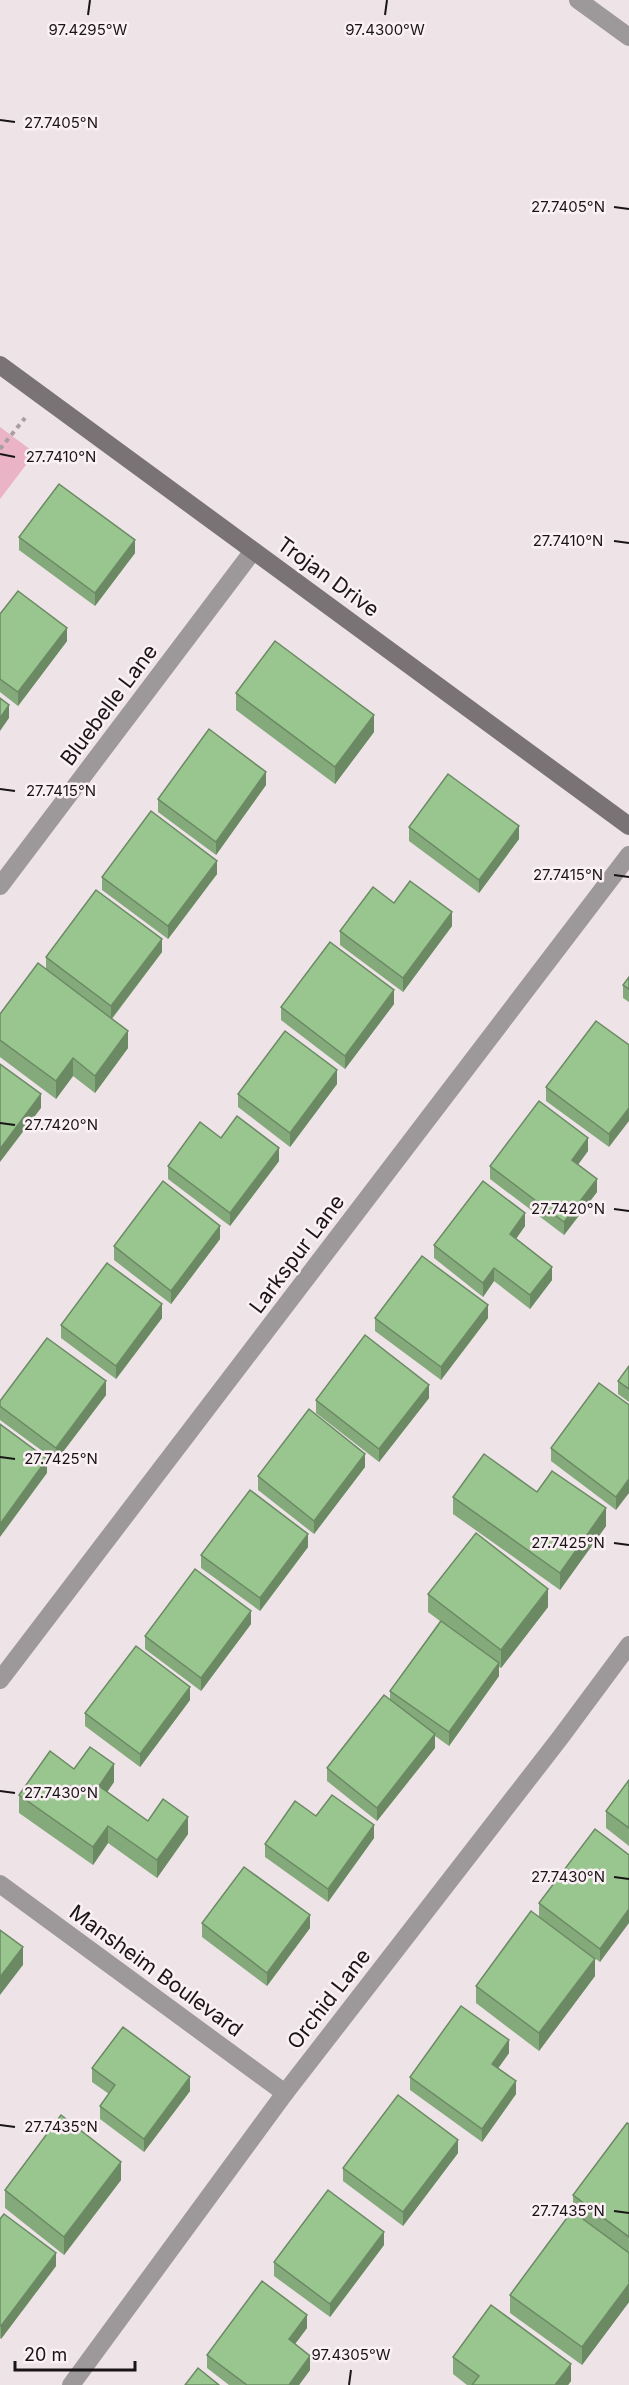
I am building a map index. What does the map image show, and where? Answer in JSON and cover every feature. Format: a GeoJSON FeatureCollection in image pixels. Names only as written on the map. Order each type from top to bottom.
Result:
{"type":"FeatureCollection","features":[{"type":"Feature","properties":{"kind":"street"},"geometry":{"type":"LineString","coordinates":[[578,0],[629,37]]}},
{"type":"Feature","properties":{"kind":"street","name":"Trojan Drive"},"geometry":{"type":"LineString","coordinates":[[0,365],[629,826]]}},
{"type":"Feature","properties":{"kind":"street","name":"Bluebelle Lane"},"geometry":{"type":"LineString","coordinates":[[0,886],[253,551]]}},
{"type":"Feature","properties":{"kind":"street","name":"Larkspur Lane"},"geometry":{"type":"LineString","coordinates":[[0,1680],[629,855]]}},
{"type":"Feature","properties":{"kind":"street","name":"Orchid Lane"},"geometry":{"type":"LineString","coordinates":[[71,2385],[285,2093],[629,1645]]}},
{"type":"Feature","properties":{"kind":"street","name":"Mansheim Boulevard"},"geometry":{"type":"LineString","coordinates":[[0,1884],[285,2093]]}},
{"type":"Feature","properties":{"kind":"path"},"geometry":{"type":"LineString","coordinates":[[0,449],[43,396]]}},
{"type":"Feature","properties":{"kind":"shaded area"},"geometry":{"type":"Polygon","coordinates":[[[0,427],[35,453],[0,499],[0,427]]]}},
{"type":"Feature","properties":{"kind":"building"},"geometry":{"type":"Polygon","coordinates":[[[59,484],[135,540],[95,593],[19,537],[59,484]]]}},
{"type":"Feature","properties":{"kind":"building"},"geometry":{"type":"Polygon","coordinates":[[[18,591],[67,628],[18,692],[0,679],[0,614],[18,591]]]}},
{"type":"Feature","properties":{"kind":"building"},"geometry":{"type":"Polygon","coordinates":[[[275,641],[374,715],[335,767],[236,693],[275,641]]]}},
{"type":"Feature","properties":{"kind":"building"},"geometry":{"type":"Polygon","coordinates":[[[0,698],[9,705],[0,718],[0,698]]]}},
{"type":"Feature","properties":{"kind":"building"},"geometry":{"type":"Polygon","coordinates":[[[209,729],[266,772],[216,842],[158,799],[209,729]]]}},
{"type":"Feature","properties":{"kind":"building"},"geometry":{"type":"Polygon","coordinates":[[[448,774],[519,826],[479,880],[409,827],[448,774]]]}},
{"type":"Feature","properties":{"kind":"building"},"geometry":{"type":"Polygon","coordinates":[[[151,811],[217,861],[168,926],[102,877],[151,811]]]}},
{"type":"Feature","properties":{"kind":"building"},"geometry":{"type":"Polygon","coordinates":[[[410,881],[452,912],[403,978],[340,931],[373,887],[394,903],[410,881]]]}},
{"type":"Feature","properties":{"kind":"building"},"geometry":{"type":"Polygon","coordinates":[[[96,890],[162,939],[111,1006],[46,957],[96,890]]]}},
{"type":"Feature","properties":{"kind":"building"},"geometry":{"type":"Polygon","coordinates":[[[330,942],[394,990],[345,1056],[281,1007],[330,942]]]}},
{"type":"Feature","properties":{"kind":"building"},"geometry":{"type":"Polygon","coordinates":[[[38,963],[128,1031],[95,1076],[73,1058],[56,1081],[0,1040],[0,1014],[38,963]]]}},
{"type":"Feature","properties":{"kind":"building"},"geometry":{"type":"Polygon","coordinates":[[[629,977],[629,989],[623,985],[629,977]]]}},
{"type":"Feature","properties":{"kind":"building"},"geometry":{"type":"Polygon","coordinates":[[[596,1021],[629,1045],[629,1108],[609,1134],[546,1087],[596,1021]]]}},
{"type":"Feature","properties":{"kind":"building"},"geometry":{"type":"Polygon","coordinates":[[[285,1031],[337,1070],[290,1133],[238,1094],[285,1031]]]}},
{"type":"Feature","properties":{"kind":"building"},"geometry":{"type":"Polygon","coordinates":[[[0,1064],[41,1094],[0,1149],[0,1064]]]}},
{"type":"Feature","properties":{"kind":"building"},"geometry":{"type":"Polygon","coordinates":[[[539,1101],[588,1138],[572,1160],[597,1179],[564,1222],[490,1166],[539,1101]]]}},
{"type":"Feature","properties":{"kind":"building"},"geometry":{"type":"Polygon","coordinates":[[[237,1116],[279,1148],[230,1213],[168,1166],[200,1122],[221,1138],[237,1116]]]}},
{"type":"Feature","properties":{"kind":"building"},"geometry":{"type":"Polygon","coordinates":[[[163,1181],[220,1226],[171,1291],[114,1246],[163,1181]]]}},
{"type":"Feature","properties":{"kind":"building"},"geometry":{"type":"Polygon","coordinates":[[[483,1181],[525,1213],[510,1234],[552,1267],[530,1295],[494,1268],[483,1283],[434,1245],[483,1181]]]}},
{"type":"Feature","properties":{"kind":"building"},"geometry":{"type":"Polygon","coordinates":[[[422,1256],[488,1305],[441,1367],[375,1318],[422,1256]]]}},
{"type":"Feature","properties":{"kind":"building"},"geometry":{"type":"Polygon","coordinates":[[[107,1263],[162,1304],[116,1366],[61,1325],[107,1263]]]}},
{"type":"Feature","properties":{"kind":"building"},"geometry":{"type":"Polygon","coordinates":[[[365,1335],[429,1385],[379,1449],[316,1400],[365,1335]]]}},
{"type":"Feature","properties":{"kind":"building"},"geometry":{"type":"Polygon","coordinates":[[[47,1338],[106,1381],[56,1448],[0,1406],[0,1401],[47,1338]]]}},
{"type":"Feature","properties":{"kind":"building"},"geometry":{"type":"Polygon","coordinates":[[[629,1366],[629,1389],[618,1381],[629,1366]]]}},
{"type":"Feature","properties":{"kind":"building"},"geometry":{"type":"Polygon","coordinates":[[[599,1383],[629,1405],[629,1479],[616,1497],[551,1448],[599,1383]]]}},
{"type":"Feature","properties":{"kind":"building"},"geometry":{"type":"Polygon","coordinates":[[[309,1409],[365,1454],[314,1521],[258,1476],[309,1409]]]}},
{"type":"Feature","properties":{"kind":"building"},"geometry":{"type":"Polygon","coordinates":[[[0,1424],[47,1459],[0,1524],[0,1424]]]}},
{"type":"Feature","properties":{"kind":"building"},"geometry":{"type":"Polygon","coordinates":[[[484,1454],[537,1492],[552,1471],[606,1508],[560,1573],[453,1497],[484,1454]]]}},
{"type":"Feature","properties":{"kind":"building"},"geometry":{"type":"Polygon","coordinates":[[[250,1490],[308,1534],[260,1598],[201,1555],[250,1490]]]}},
{"type":"Feature","properties":{"kind":"building"},"geometry":{"type":"Polygon","coordinates":[[[476,1533],[548,1589],[501,1650],[428,1594],[476,1533]]]}},
{"type":"Feature","properties":{"kind":"building"},"geometry":{"type":"Polygon","coordinates":[[[195,1569],[251,1611],[201,1678],[145,1636],[195,1569]]]}},
{"type":"Feature","properties":{"kind":"building"},"geometry":{"type":"Polygon","coordinates":[[[441,1621],[499,1663],[449,1732],[390,1691],[441,1621]]]}},
{"type":"Feature","properties":{"kind":"building"},"geometry":{"type":"Polygon","coordinates":[[[136,1646],[190,1687],[140,1754],[85,1713],[136,1646]]]}},
{"type":"Feature","properties":{"kind":"building"},"geometry":{"type":"Polygon","coordinates":[[[384,1695],[435,1734],[377,1808],[327,1768],[384,1695]]]}},
{"type":"Feature","properties":{"kind":"building"},"geometry":{"type":"Polygon","coordinates":[[[90,1747],[114,1764],[99,1786],[148,1821],[163,1799],[188,1817],[157,1860],[108,1826],[93,1847],[19,1795],[50,1751],[74,1769],[90,1747]]]}},
{"type":"Feature","properties":{"kind":"building"},"geometry":{"type":"Polygon","coordinates":[[[629,1780],[629,1828],[606,1811],[629,1780]]]}},
{"type":"Feature","properties":{"kind":"building"},"geometry":{"type":"Polygon","coordinates":[[[332,1795],[374,1825],[328,1889],[265,1844],[295,1801],[316,1816],[332,1795]]]}},
{"type":"Feature","properties":{"kind":"building"},"geometry":{"type":"Polygon","coordinates":[[[595,1829],[629,1855],[629,1909],[600,1949],[539,1903],[595,1829]]]}},
{"type":"Feature","properties":{"kind":"building"},"geometry":{"type":"Polygon","coordinates":[[[244,1867],[310,1915],[267,1973],[202,1923],[244,1867]]]}},
{"type":"Feature","properties":{"kind":"building"},"geometry":{"type":"Polygon","coordinates":[[[531,1911],[595,1959],[539,2033],[476,1986],[531,1911]]]}},
{"type":"Feature","properties":{"kind":"building"},"geometry":{"type":"Polygon","coordinates":[[[0,1930],[23,1947],[0,1977],[0,1930]]]}},
{"type":"Feature","properties":{"kind":"building"},"geometry":{"type":"Polygon","coordinates":[[[461,2006],[509,2040],[492,2064],[516,2081],[482,2129],[410,2077],[461,2006]]]}},
{"type":"Feature","properties":{"kind":"building"},"geometry":{"type":"Polygon","coordinates":[[[123,2027],[190,2077],[144,2139],[100,2106],[115,2085],[92,2068],[123,2027]]]}},
{"type":"Feature","properties":{"kind":"building"},"geometry":{"type":"Polygon","coordinates":[[[398,2095],[458,2140],[403,2212],[343,2168],[398,2095]]]}},
{"type":"Feature","properties":{"kind":"building"},"geometry":{"type":"Polygon","coordinates":[[[61,2115],[121,2162],[64,2237],[5,2190],[61,2115]]]}},
{"type":"Feature","properties":{"kind":"building"},"geometry":{"type":"Polygon","coordinates":[[[627,2123],[629,2124],[629,2237],[573,2195],[627,2123]]]}},
{"type":"Feature","properties":{"kind":"building"},"geometry":{"type":"Polygon","coordinates":[[[328,2190],[384,2232],[330,2304],[274,2262],[328,2190]]]}},
{"type":"Feature","properties":{"kind":"building"},"geometry":{"type":"Polygon","coordinates":[[[572,2211],[629,2253],[629,2284],[582,2347],[510,2295],[572,2211]]]}},
{"type":"Feature","properties":{"kind":"building"},"geometry":{"type":"Polygon","coordinates":[[[4,2214],[56,2253],[1,2326],[0,2219],[4,2214]]]}},
{"type":"Feature","properties":{"kind":"building"},"geometry":{"type":"Polygon","coordinates":[[[262,2281],[307,2315],[289,2339],[310,2356],[289,2385],[247,2385],[207,2355],[262,2281]]]}},
{"type":"Feature","properties":{"kind":"building"},"geometry":{"type":"Polygon","coordinates":[[[491,2305],[571,2364],[555,2385],[472,2385],[479,2376],[453,2357],[491,2305]]]}},
{"type":"Feature","properties":{"kind":"building"},"geometry":{"type":"Polygon","coordinates":[[[198,2368],[219,2385],[185,2385],[198,2368]]]}}]}
